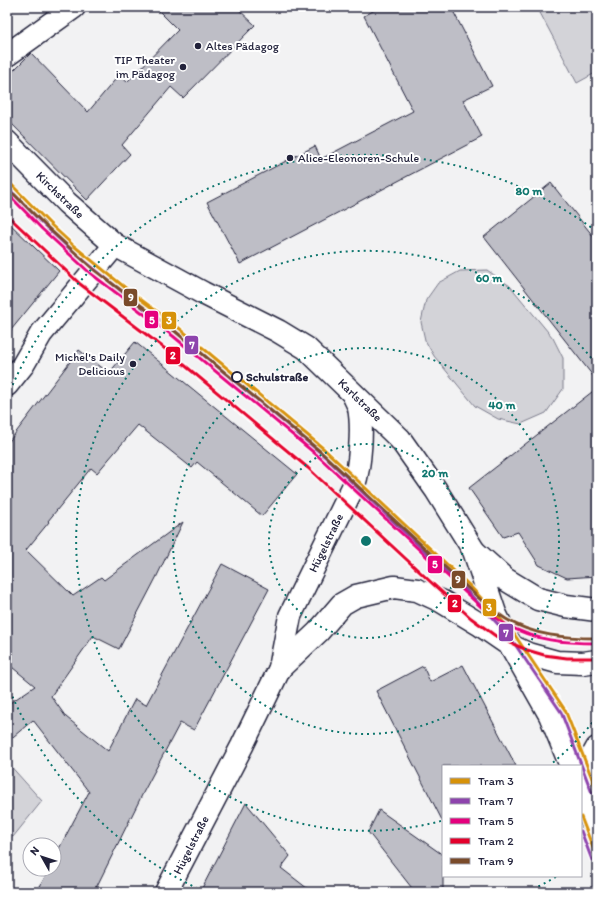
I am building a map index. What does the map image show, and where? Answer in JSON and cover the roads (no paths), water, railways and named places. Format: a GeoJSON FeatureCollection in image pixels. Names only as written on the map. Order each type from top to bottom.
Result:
{"type":"FeatureCollection","features":[{"type":"Feature","properties":{"kind":"main road"},"geometry":{"type":"LineString","coordinates":[[7,54],[74,7]]}},
{"type":"Feature","properties":{"kind":"main road","name":"Kirchstraße"},"geometry":{"type":"LineString","coordinates":[[7,142],[67,203],[115,245]]}},
{"type":"Feature","properties":{"kind":"main road"},"geometry":{"type":"LineString","coordinates":[[7,385],[23,365],[40,334],[115,245]]}},
{"type":"Feature","properties":{"kind":"main road","name":"Karlstraße"},"geometry":{"type":"LineString","coordinates":[[115,245],[203,293],[278,331],[306,348],[400,440],[436,490],[474,551],[495,613],[511,646],[550,715],[571,765]]}},
{"type":"Feature","properties":{"kind":"main road","name":"Hügelstraße"},"geometry":{"type":"LineString","coordinates":[[166,892],[242,746],[280,668],[290,616],[340,515],[356,478],[361,434],[359,408],[353,394]]}},
{"type":"Feature","properties":{"kind":"main road"},"geometry":{"type":"LineString","coordinates":[[474,551],[506,580],[538,599],[566,606],[597,610]]}},
{"type":"Feature","properties":{"kind":"main road","name":"Karlstraße"},"geometry":{"type":"LineString","coordinates":[[394,587],[417,590],[441,601],[479,624],[511,646]]}},
{"type":"Feature","properties":{"kind":"main road","name":"Hügelstraße"},"geometry":{"type":"LineString","coordinates":[[280,668],[318,632],[342,604],[356,596],[394,587]]}},
{"type":"Feature","properties":{"kind":"main road"},"geometry":{"type":"LineString","coordinates":[[511,646],[528,654],[556,662],[583,663],[597,661]]}},
{"type":"Feature","properties":{"kind":"main road"},"geometry":{"type":"LineString","coordinates":[[582,788],[587,766],[597,748]]}},
{"type":"Feature","properties":{"kind":"main road"},"geometry":{"type":"LineString","coordinates":[[582,795],[597,833]]}},
{"type":"Feature","properties":{"kind":"tram line","name":"3"},"geometry":{"type":"LineString","coordinates":[[7,180],[74,246],[128,290],[179,328],[324,449],[469,585],[514,634],[565,710],[597,791]]}},
{"type":"Feature","properties":{"kind":"tram line","name":"7"},"geometry":{"type":"LineString","coordinates":[[7,187],[71,250],[125,294],[176,332],[321,453],[465,589],[510,637],[561,712],[581,765]]}},
{"type":"Feature","properties":{"kind":"tram line","name":"9"},"geometry":{"type":"LineString","coordinates":[[14,194],[93,269],[176,332],[321,452],[494,611],[517,625],[550,635],[597,638]]}},
{"type":"Feature","properties":{"kind":"tram line","name":"5"},"geometry":{"type":"LineString","coordinates":[[11,197],[42,229],[90,273],[173,336],[318,456],[480,606],[505,624],[528,634],[550,640],[597,643]]}},
{"type":"Feature","properties":{"kind":"tram line","name":"2"},"geometry":{"type":"LineString","coordinates":[[7,215],[80,284],[164,348],[308,468],[471,618],[497,637],[527,650],[544,655],[567,658],[597,658]]}},
{"type":"Feature","properties":{"kind":"tram line","name":"7"},"geometry":{"type":"LineString","coordinates":[[582,767],[592,793]]}},
{"type":"Feature","properties":{"kind":"tram line","name":"3"},"geometry":{"type":"LineString","coordinates":[[582,820],[597,858]]}},
{"type":"Feature","properties":{"kind":"tram line","name":"7"},"geometry":{"type":"LineString","coordinates":[[582,834],[592,860]]}},
{"type":"Feature","properties":{"kind":"place","name":"Altes Pädagog"},"geometry":{"type":"Point","coordinates":[198,46]}},
{"type":"Feature","properties":{"kind":"place","name":"TIP Theater im Pädagog"},"geometry":{"type":"Point","coordinates":[183,67]}},
{"type":"Feature","properties":{"kind":"place","name":"Alice-Eleonoren-Schule"},"geometry":{"type":"Point","coordinates":[290,158]}},
{"type":"Feature","properties":{"kind":"place","name":"Michel's Daily Delicious"},"geometry":{"type":"Point","coordinates":[133,364]}},
{"type":"Feature","properties":{"kind":"place","name":"Schulstraße"},"geometry":{"type":"Point","coordinates":[237,377]}}]}
